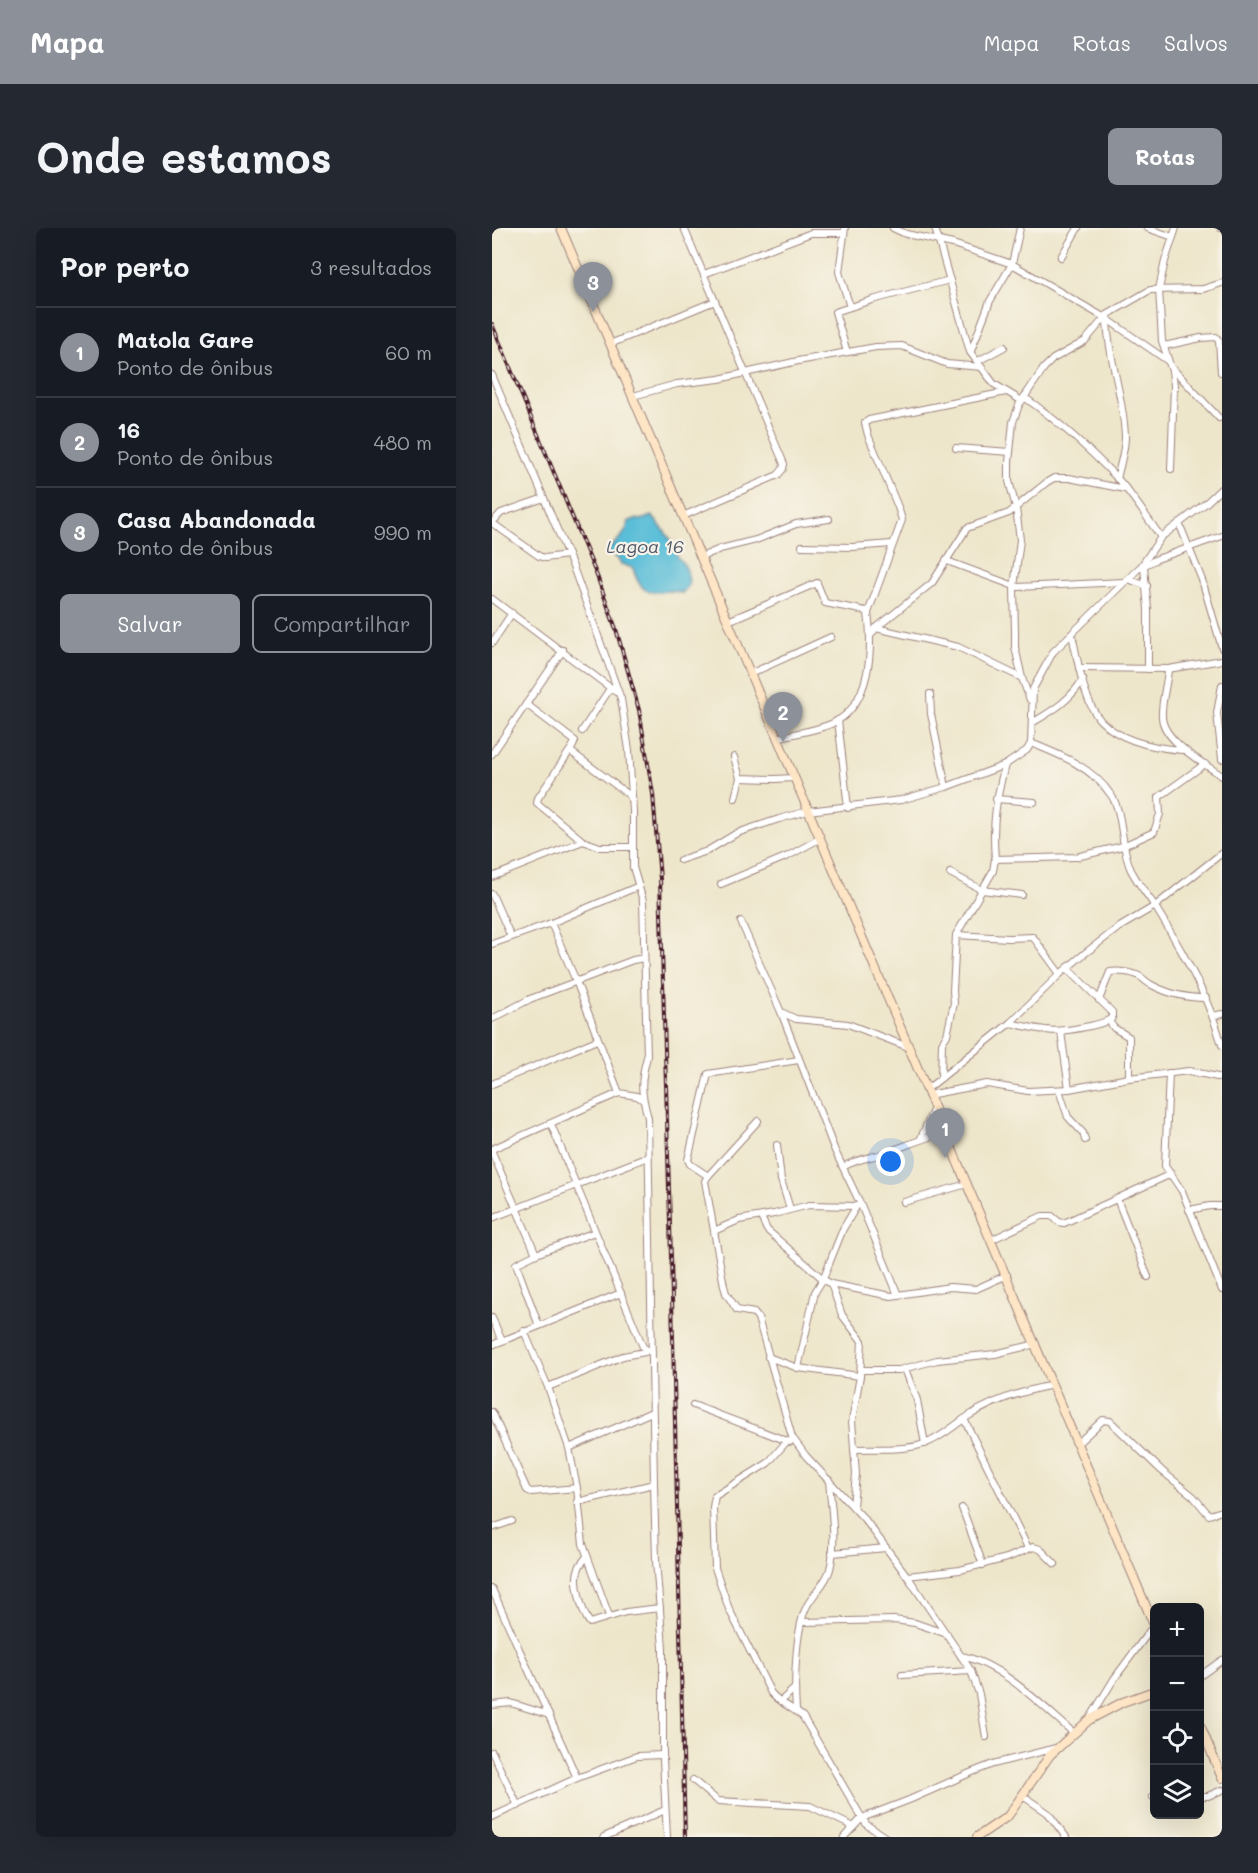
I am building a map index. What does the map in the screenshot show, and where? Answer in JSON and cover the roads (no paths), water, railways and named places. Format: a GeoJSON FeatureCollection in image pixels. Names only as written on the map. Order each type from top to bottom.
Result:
{"type":"FeatureCollection","features":[{"type":"Feature","properties":{"kind":"street"},"geometry":{"type":"LineString","coordinates":[[561,228],[1150,1615]]}},
{"type":"Feature","properties":{"kind":"street"},"geometry":{"type":"LineString","coordinates":[[684,228],[784,464],[783,470],[778,475],[684,516]]}},
{"type":"Feature","properties":{"kind":"street"},"geometry":{"type":"LineString","coordinates":[[893,228],[906,234],[938,240],[1012,264],[1105,319],[1169,364],[1220,418]]}},
{"type":"Feature","properties":{"kind":"street"},"geometry":{"type":"LineString","coordinates":[[935,228],[970,352],[994,384],[1006,393],[1043,410],[1076,439],[1117,479],[1161,537]]}},
{"type":"Feature","properties":{"kind":"street"},"geometry":{"type":"LineString","coordinates":[[970,352],[990,301],[1012,264],[1020,228]]}},
{"type":"Feature","properties":{"kind":"street"},"geometry":{"type":"LineString","coordinates":[[1061,257],[1078,228]]}},
{"type":"Feature","properties":{"kind":"street"},"geometry":{"type":"LineString","coordinates":[[1147,228],[1173,237]]}},
{"type":"Feature","properties":{"kind":"street"},"geometry":{"type":"LineString","coordinates":[[1171,469],[1174,386],[1164,346],[1159,289],[1176,228]]}},
{"type":"Feature","properties":{"kind":"street"},"geometry":{"type":"LineString","coordinates":[[704,274],[811,232],[844,230],[839,272],[850,307]]}},
{"type":"Feature","properties":{"kind":"street"},"geometry":{"type":"LineString","coordinates":[[848,352],[834,314],[850,307],[950,280]]}},
{"type":"Feature","properties":{"kind":"street"},"geometry":{"type":"LineString","coordinates":[[1032,705],[1022,678],[1015,648],[1014,587],[1020,540],[1016,508],[1009,481],[1013,422],[1023,399],[1053,359],[1084,341],[1105,319],[1150,290],[1203,289],[1222,283]]}},
{"type":"Feature","properties":{"kind":"street"},"geometry":{"type":"LineString","coordinates":[[610,344],[715,301]]}},
{"type":"Feature","properties":{"kind":"street"},"geometry":{"type":"LineString","coordinates":[[1105,319],[1116,369],[1125,440],[1117,479]]}},
{"type":"Feature","properties":{"kind":"street"},"geometry":{"type":"LineString","coordinates":[[1164,346],[1216,337],[1219,341],[1221,372]]}},
{"type":"Feature","properties":{"kind":"street"},"geometry":{"type":"LineString","coordinates":[[633,396],[677,384],[719,379],[876,347],[902,346],[947,364],[980,364],[1004,347]]}},
{"type":"Feature","properties":{"kind":"street"},"geometry":{"type":"LineString","coordinates":[[492,375],[568,555],[619,695],[627,725],[632,799],[633,867],[643,901],[647,1057],[641,1079],[648,1118],[651,1249],[647,1350],[651,1371],[667,1837]]}},
{"type":"Feature","properties":{"kind":"street"},"geometry":{"type":"LineString","coordinates":[[777,738],[838,720],[847,712],[862,690],[869,669],[871,635],[868,613],[892,544],[902,524],[865,423],[869,420],[1006,393]]}},
{"type":"Feature","properties":{"kind":"street"},"geometry":{"type":"LineString","coordinates":[[956,448],[1010,452]]}},
{"type":"Feature","properties":{"kind":"street"},"geometry":{"type":"LineString","coordinates":[[871,635],[876,628],[932,583],[969,526],[1003,516],[1054,478],[1069,478],[1125,489]]}},
{"type":"Feature","properties":{"kind":"street"},"geometry":{"type":"LineString","coordinates":[[1148,669],[1147,586],[1142,567],[1161,537],[1222,488]]}},
{"type":"Feature","properties":{"kind":"street"},"geometry":{"type":"LineString","coordinates":[[544,498],[501,513],[492,523],[539,556],[545,558],[568,555]]}},
{"type":"Feature","properties":{"kind":"street"},"geometry":{"type":"LineString","coordinates":[[701,557],[720,549],[756,540],[796,524],[829,519]]}},
{"type":"Feature","properties":{"kind":"street"},"geometry":{"type":"LineString","coordinates":[[1179,523],[1202,580],[1222,648]]}},
{"type":"Feature","properties":{"kind":"street"},"geometry":{"type":"LineString","coordinates":[[680,860],[707,851],[737,833],[759,825],[808,812],[901,800],[946,787],[1005,765],[1027,750],[1031,743],[1033,689],[1047,660],[1142,567],[1157,559],[1222,536]]}},
{"type":"Feature","properties":{"kind":"street"},"geometry":{"type":"LineString","coordinates":[[802,546],[852,547],[892,544]]}},
{"type":"Feature","properties":{"kind":"street"},"geometry":{"type":"LineString","coordinates":[[947,561],[1014,587],[1127,580],[1147,586]]}},
{"type":"Feature","properties":{"kind":"street"},"geometry":{"type":"LineString","coordinates":[[728,621],[817,583],[825,603],[866,610],[868,613]]}},
{"type":"Feature","properties":{"kind":"street"},"geometry":{"type":"LineString","coordinates":[[492,599],[619,695]]}},
{"type":"Feature","properties":{"kind":"street"},"geometry":{"type":"LineString","coordinates":[[492,643],[512,613]]}},
{"type":"Feature","properties":{"kind":"street"},"geometry":{"type":"LineString","coordinates":[[876,628],[958,646],[1022,678]]}},
{"type":"Feature","properties":{"kind":"street"},"geometry":{"type":"LineString","coordinates":[[1072,634],[1088,698],[1101,720],[1135,741],[1160,748],[1182,750]]}},
{"type":"Feature","properties":{"kind":"street"},"geometry":{"type":"LineString","coordinates":[[750,674],[831,637]]}},
{"type":"Feature","properties":{"kind":"street"},"geometry":{"type":"LineString","coordinates":[[492,754],[562,651]]}},
{"type":"Feature","properties":{"kind":"street"},"geometry":{"type":"LineString","coordinates":[[1079,668],[1168,669],[1222,660]]}},
{"type":"Feature","properties":{"kind":"street"},"geometry":{"type":"LineString","coordinates":[[1168,669],[1162,717],[1164,725],[1182,750],[1222,776]]}},
{"type":"Feature","properties":{"kind":"street"},"geometry":{"type":"LineString","coordinates":[[1032,723],[1062,704],[1076,691],[1083,679]]}},
{"type":"Feature","properties":{"kind":"street"},"geometry":{"type":"LineString","coordinates":[[1222,685],[1217,713],[1222,759]]}},
{"type":"Feature","properties":{"kind":"street"},"geometry":{"type":"LineString","coordinates":[[582,731],[610,687]]}},
{"type":"Feature","properties":{"kind":"street"},"geometry":{"type":"LineString","coordinates":[[930,694],[931,714],[946,787]]}},
{"type":"Feature","properties":{"kind":"street"},"geometry":{"type":"LineString","coordinates":[[526,704],[575,741],[537,803],[583,841],[600,847],[633,847]]}},
{"type":"Feature","properties":{"kind":"street"},"geometry":{"type":"LineString","coordinates":[[838,720],[848,808]]}},
{"type":"Feature","properties":{"kind":"street"},"geometry":{"type":"LineString","coordinates":[[1031,743],[1080,764],[1111,795],[1116,804],[1123,846],[1130,868],[1190,965],[1206,998],[1222,1045]]}},
{"type":"Feature","properties":{"kind":"street"},"geometry":{"type":"LineString","coordinates":[[570,751],[632,799]]}},
{"type":"Feature","properties":{"kind":"street"},"geometry":{"type":"LineString","coordinates":[[734,757],[740,778],[735,798]]}},
{"type":"Feature","properties":{"kind":"street"},"geometry":{"type":"LineString","coordinates":[[995,859],[1076,857],[1123,846],[1154,832],[1160,814],[1159,797],[1205,764]]}},
{"type":"Feature","properties":{"kind":"street"},"geometry":{"type":"LineString","coordinates":[[941,1078],[942,1043],[953,1015],[952,991],[956,935],[993,871],[996,799],[1005,765]]}},
{"type":"Feature","properties":{"kind":"street"},"geometry":{"type":"LineString","coordinates":[[740,778],[794,778]]}},
{"type":"Feature","properties":{"kind":"street"},"geometry":{"type":"LineString","coordinates":[[996,799],[1034,802]]}},
{"type":"Feature","properties":{"kind":"street"},"geometry":{"type":"LineString","coordinates":[[721,884],[788,856],[819,839]]}},
{"type":"Feature","properties":{"kind":"street"},"geometry":{"type":"LineString","coordinates":[[492,877],[583,841]]}},
{"type":"Feature","properties":{"kind":"street"},"geometry":{"type":"LineString","coordinates":[[927,1092],[941,1078],[1010,1023],[1067,968],[1118,928],[1155,906],[1222,853]]}},
{"type":"Feature","properties":{"kind":"street"},"geometry":{"type":"LineString","coordinates":[[950,873],[982,890],[1022,895]]}},
{"type":"Feature","properties":{"kind":"street"},"geometry":{"type":"LineString","coordinates":[[492,944],[551,924],[639,886]]}},
{"type":"Feature","properties":{"kind":"street"},"geometry":{"type":"LineString","coordinates":[[492,894],[511,937]]}},
{"type":"Feature","properties":{"kind":"street"},"geometry":{"type":"LineString","coordinates":[[741,922],[781,1012],[858,1206],[898,1295]]}},
{"type":"Feature","properties":{"kind":"street"},"geometry":{"type":"LineString","coordinates":[[551,924],[576,981],[619,1093]]}},
{"type":"Feature","properties":{"kind":"street"},"geometry":{"type":"LineString","coordinates":[[956,935],[1033,937],[1060,974]]}},
{"type":"Feature","properties":{"kind":"street"},"geometry":{"type":"LineString","coordinates":[[492,1019],[530,999],[633,960],[644,958]]}},
{"type":"Feature","properties":{"kind":"street"},"geometry":{"type":"LineString","coordinates":[[1010,1023],[1038,1030],[1061,1032],[1109,1021],[1112,1018],[1112,1012],[1067,968]]}},
{"type":"Feature","properties":{"kind":"street"},"geometry":{"type":"LineString","coordinates":[[1099,1000],[1110,972],[1138,975],[1151,985],[1186,998],[1206,998]]}},
{"type":"Feature","properties":{"kind":"street"},"geometry":{"type":"LineString","coordinates":[[781,1012],[796,1019],[848,1024],[908,1047]]}},
{"type":"Feature","properties":{"kind":"street"},"geometry":{"type":"LineString","coordinates":[[1213,1016],[1222,1014]]}},
{"type":"Feature","properties":{"kind":"street"},"geometry":{"type":"LineString","coordinates":[[1109,1021],[1114,1028],[1128,1034],[1129,1078]]}},
{"type":"Feature","properties":{"kind":"street"},"geometry":{"type":"LineString","coordinates":[[1061,1032],[1069,1089]]}},
{"type":"Feature","properties":{"kind":"street"},"geometry":{"type":"LineString","coordinates":[[492,1084],[597,1040]]}},
{"type":"Feature","properties":{"kind":"street"},"geometry":{"type":"LineString","coordinates":[[708,1176],[687,1160],[708,1074],[799,1060]]}},
{"type":"Feature","properties":{"kind":"street"},"geometry":{"type":"LineString","coordinates":[[927,1092],[987,1084],[1028,1090],[1059,1090],[1189,1071],[1222,1078]]}},
{"type":"Feature","properties":{"kind":"street"},"geometry":{"type":"LineString","coordinates":[[1169,1073],[1166,1166],[1176,1179],[1222,1290]]}},
{"type":"Feature","properties":{"kind":"street"},"geometry":{"type":"LineString","coordinates":[[1059,1090],[1068,1117],[1083,1133],[1085,1140]]}},
{"type":"Feature","properties":{"kind":"street"},"geometry":{"type":"LineString","coordinates":[[536,1254],[492,1150],[619,1093],[637,1096],[643,1100]]}},
{"type":"Feature","properties":{"kind":"street"},"geometry":{"type":"LineString","coordinates":[[921,1138],[934,1108]]}},
{"type":"Feature","properties":{"kind":"street"},"geometry":{"type":"LineString","coordinates":[[758,1121],[708,1176],[705,1188],[726,1293],[737,1310],[756,1315],[792,1437],[853,1506],[886,1548],[971,1671],[979,1695],[986,1737]]}},
{"type":"Feature","properties":{"kind":"street"},"geometry":{"type":"LineString","coordinates":[[551,1124],[647,1350]]}},
{"type":"Feature","properties":{"kind":"street"},"geometry":{"type":"LineString","coordinates":[[843,1167],[855,1160],[945,1132]]}},
{"type":"Feature","properties":{"kind":"street"},"geometry":{"type":"LineString","coordinates":[[777,1145],[781,1180],[790,1209]]}},
{"type":"Feature","properties":{"kind":"street"},"geometry":{"type":"LineString","coordinates":[[492,1218],[648,1157]]}},
{"type":"Feature","properties":{"kind":"street"},"geometry":{"type":"LineString","coordinates":[[991,1240],[1042,1216],[1052,1216],[1064,1223],[1171,1174]]}},
{"type":"Feature","properties":{"kind":"street"},"geometry":{"type":"LineString","coordinates":[[904,1202],[967,1184]]}},
{"type":"Feature","properties":{"kind":"street"},"geometry":{"type":"LineString","coordinates":[[1117,1199],[1148,1277]]}},
{"type":"Feature","properties":{"kind":"street"},"geometry":{"type":"LineString","coordinates":[[714,1231],[739,1220],[809,1205],[858,1206]]}},
{"type":"Feature","properties":{"kind":"street"},"geometry":{"type":"LineString","coordinates":[[798,1368],[815,1292],[823,1279],[843,1229],[858,1206]]}},
{"type":"Feature","properties":{"kind":"street"},"geometry":{"type":"LineString","coordinates":[[1189,1210],[1222,1206]]}},
{"type":"Feature","properties":{"kind":"street"},"geometry":{"type":"LineString","coordinates":[[761,1217],[767,1230],[823,1279],[831,1284],[881,1296],[950,1287],[976,1289],[1007,1275]]}},
{"type":"Feature","properties":{"kind":"street"},"geometry":{"type":"LineString","coordinates":[[539,1326],[515,1266],[518,1262],[536,1254],[595,1232]]}},
{"type":"Feature","properties":{"kind":"street"},"geometry":{"type":"LineString","coordinates":[[831,1284],[842,1315],[862,1341],[860,1373],[852,1414],[856,1474],[853,1506]]}},
{"type":"Feature","properties":{"kind":"street"},"geometry":{"type":"LineString","coordinates":[[492,1345],[621,1293]]}},
{"type":"Feature","properties":{"kind":"street"},"geometry":{"type":"LineString","coordinates":[[492,1318],[502,1341]]}},
{"type":"Feature","properties":{"kind":"street"},"geometry":{"type":"LineString","coordinates":[[524,1331],[548,1387],[569,1448],[577,1488],[583,1544],[609,1616]]}},
{"type":"Feature","properties":{"kind":"street"},"geometry":{"type":"LineString","coordinates":[[768,1357],[798,1368],[860,1373],[905,1369],[937,1360],[995,1354],[1036,1344]]}},
{"type":"Feature","properties":{"kind":"street"},"geometry":{"type":"LineString","coordinates":[[548,1387],[623,1356],[647,1350]]}},
{"type":"Feature","properties":{"kind":"street"},"geometry":{"type":"LineString","coordinates":[[905,1369],[917,1400],[925,1444]]}},
{"type":"Feature","properties":{"kind":"street"},"geometry":{"type":"LineString","coordinates":[[854,1449],[925,1444],[964,1419],[1016,1394],[1053,1385]]}},
{"type":"Feature","properties":{"kind":"street"},"geometry":{"type":"LineString","coordinates":[[693,1405],[797,1444]]}},
{"type":"Feature","properties":{"kind":"street"},"geometry":{"type":"LineString","coordinates":[[569,1448],[652,1412]]}},
{"type":"Feature","properties":{"kind":"street"},"geometry":{"type":"LineString","coordinates":[[492,1413],[527,1491],[577,1488]]}},
{"type":"Feature","properties":{"kind":"street"},"geometry":{"type":"LineString","coordinates":[[964,1419],[1028,1548]]}},
{"type":"Feature","properties":{"kind":"street"},"geometry":{"type":"LineString","coordinates":[[1078,1443],[1103,1420],[1110,1421],[1162,1471],[1193,1496],[1207,1513],[1211,1515],[1222,1511]]}},
{"type":"Feature","properties":{"kind":"street"},"geometry":{"type":"LineString","coordinates":[[787,1440],[768,1463],[715,1496],[713,1507],[715,1568],[729,1609],[771,1693],[803,1717],[862,1818],[867,1825],[885,1837]]}},
{"type":"Feature","properties":{"kind":"street"},"geometry":{"type":"LineString","coordinates":[[796,1710],[794,1689],[796,1653],[802,1622],[808,1604],[830,1571],[832,1553],[829,1480]]}},
{"type":"Feature","properties":{"kind":"street"},"geometry":{"type":"LineString","coordinates":[[578,1502],[654,1484]]}},
{"type":"Feature","properties":{"kind":"street"},"geometry":{"type":"LineString","coordinates":[[962,1508],[983,1565]]}},
{"type":"Feature","properties":{"kind":"street"},"geometry":{"type":"LineString","coordinates":[[492,1528],[512,1521]]}},
{"type":"Feature","properties":{"kind":"street"},"geometry":{"type":"LineString","coordinates":[[832,1553],[886,1548]]}},
{"type":"Feature","properties":{"kind":"street"},"geometry":{"type":"LineString","coordinates":[[907,1576],[942,1573],[983,1565],[1014,1556],[1028,1548],[1040,1549],[1055,1564]]}},
{"type":"Feature","properties":{"kind":"street"},"geometry":{"type":"LineString","coordinates":[[587,1556],[578,1568],[577,1574],[583,1613],[590,1623],[645,1608],[660,1608]]}},
{"type":"Feature","properties":{"kind":"street"},"geometry":{"type":"LineString","coordinates":[[492,1589],[577,1778]]}},
{"type":"Feature","properties":{"kind":"street"},"geometry":{"type":"LineString","coordinates":[[802,1622],[894,1620],[915,1623],[947,1634]]}},
{"type":"Feature","properties":{"kind":"street"},"geometry":{"type":"LineString","coordinates":[[1089,1720],[1114,1679],[1150,1630]]}},
{"type":"Feature","properties":{"kind":"street"},"geometry":{"type":"LineString","coordinates":[[961,1656],[980,1660],[1002,1673],[1074,1733]]}},
{"type":"Feature","properties":{"kind":"street"},"geometry":{"type":"LineString","coordinates":[[1204,1673],[1222,1660]]}},
{"type":"Feature","properties":{"kind":"street"},"geometry":{"type":"LineString","coordinates":[[902,1676],[971,1671]]}},
{"type":"Feature","properties":{"kind":"street"},"geometry":{"type":"LineString","coordinates":[[781,1701],[794,1689]]}},
{"type":"Feature","properties":{"kind":"street"},"geometry":{"type":"LineString","coordinates":[[977,1837],[1008,1816],[1044,1763],[1089,1720],[1123,1702],[1150,1693]]}},
{"type":"Feature","properties":{"kind":"street"},"geometry":{"type":"LineString","coordinates":[[492,1705],[512,1703],[549,1715]]}},
{"type":"Feature","properties":{"kind":"street"},"geometry":{"type":"LineString","coordinates":[[1204,1735],[1222,1778]]}},
{"type":"Feature","properties":{"kind":"street"},"geometry":{"type":"LineString","coordinates":[[844,1837],[862,1818],[993,1764],[1058,1748]]}},
{"type":"Feature","properties":{"kind":"street"},"geometry":{"type":"LineString","coordinates":[[492,1752],[495,1766],[518,1806]]}},
{"type":"Feature","properties":{"kind":"street"},"geometry":{"type":"LineString","coordinates":[[492,1817],[577,1778],[637,1756],[663,1755]]}},
{"type":"Feature","properties":{"kind":"street"},"geometry":{"type":"LineString","coordinates":[[693,1780],[718,1801],[810,1806],[854,1827]]}},
{"type":"Feature","properties":{"kind":"street"},"geometry":{"type":"LineString","coordinates":[[1204,1796],[1222,1790]]}},
{"type":"Feature","properties":{"kind":"street"},"geometry":{"type":"LineString","coordinates":[[1023,1796],[1048,1813],[1066,1837]]}},
{"type":"Feature","properties":{"kind":"street"},"geometry":{"type":"LineString","coordinates":[[604,1837],[665,1810]]}},
{"type":"Feature","properties":{"kind":"water","name":"Lagoa 16"},"geometry":{"type":"Polygon","coordinates":[[[652,516],[668,535],[677,557],[686,569],[689,585],[682,593],[647,590],[637,580],[633,568],[621,564],[607,551],[623,534],[628,522],[652,516]]]}},
{"type":"Feature","properties":{"kind":"railway"},"geometry":{"type":"LineString","coordinates":[[492,324],[597,576],[616,629],[639,710],[653,794],[660,879],[685,1837]]}},
{"type":"Feature","properties":{"kind":"place","name":"Casa Abandonada"},"geometry":{"type":"Point","coordinates":[593,312]}},
{"type":"Feature","properties":{"kind":"place","name":"16"},"geometry":{"type":"Point","coordinates":[783,742]}},
{"type":"Feature","properties":{"kind":"place","name":"Matola Gare"},"geometry":{"type":"Point","coordinates":[945,1158]}}]}
